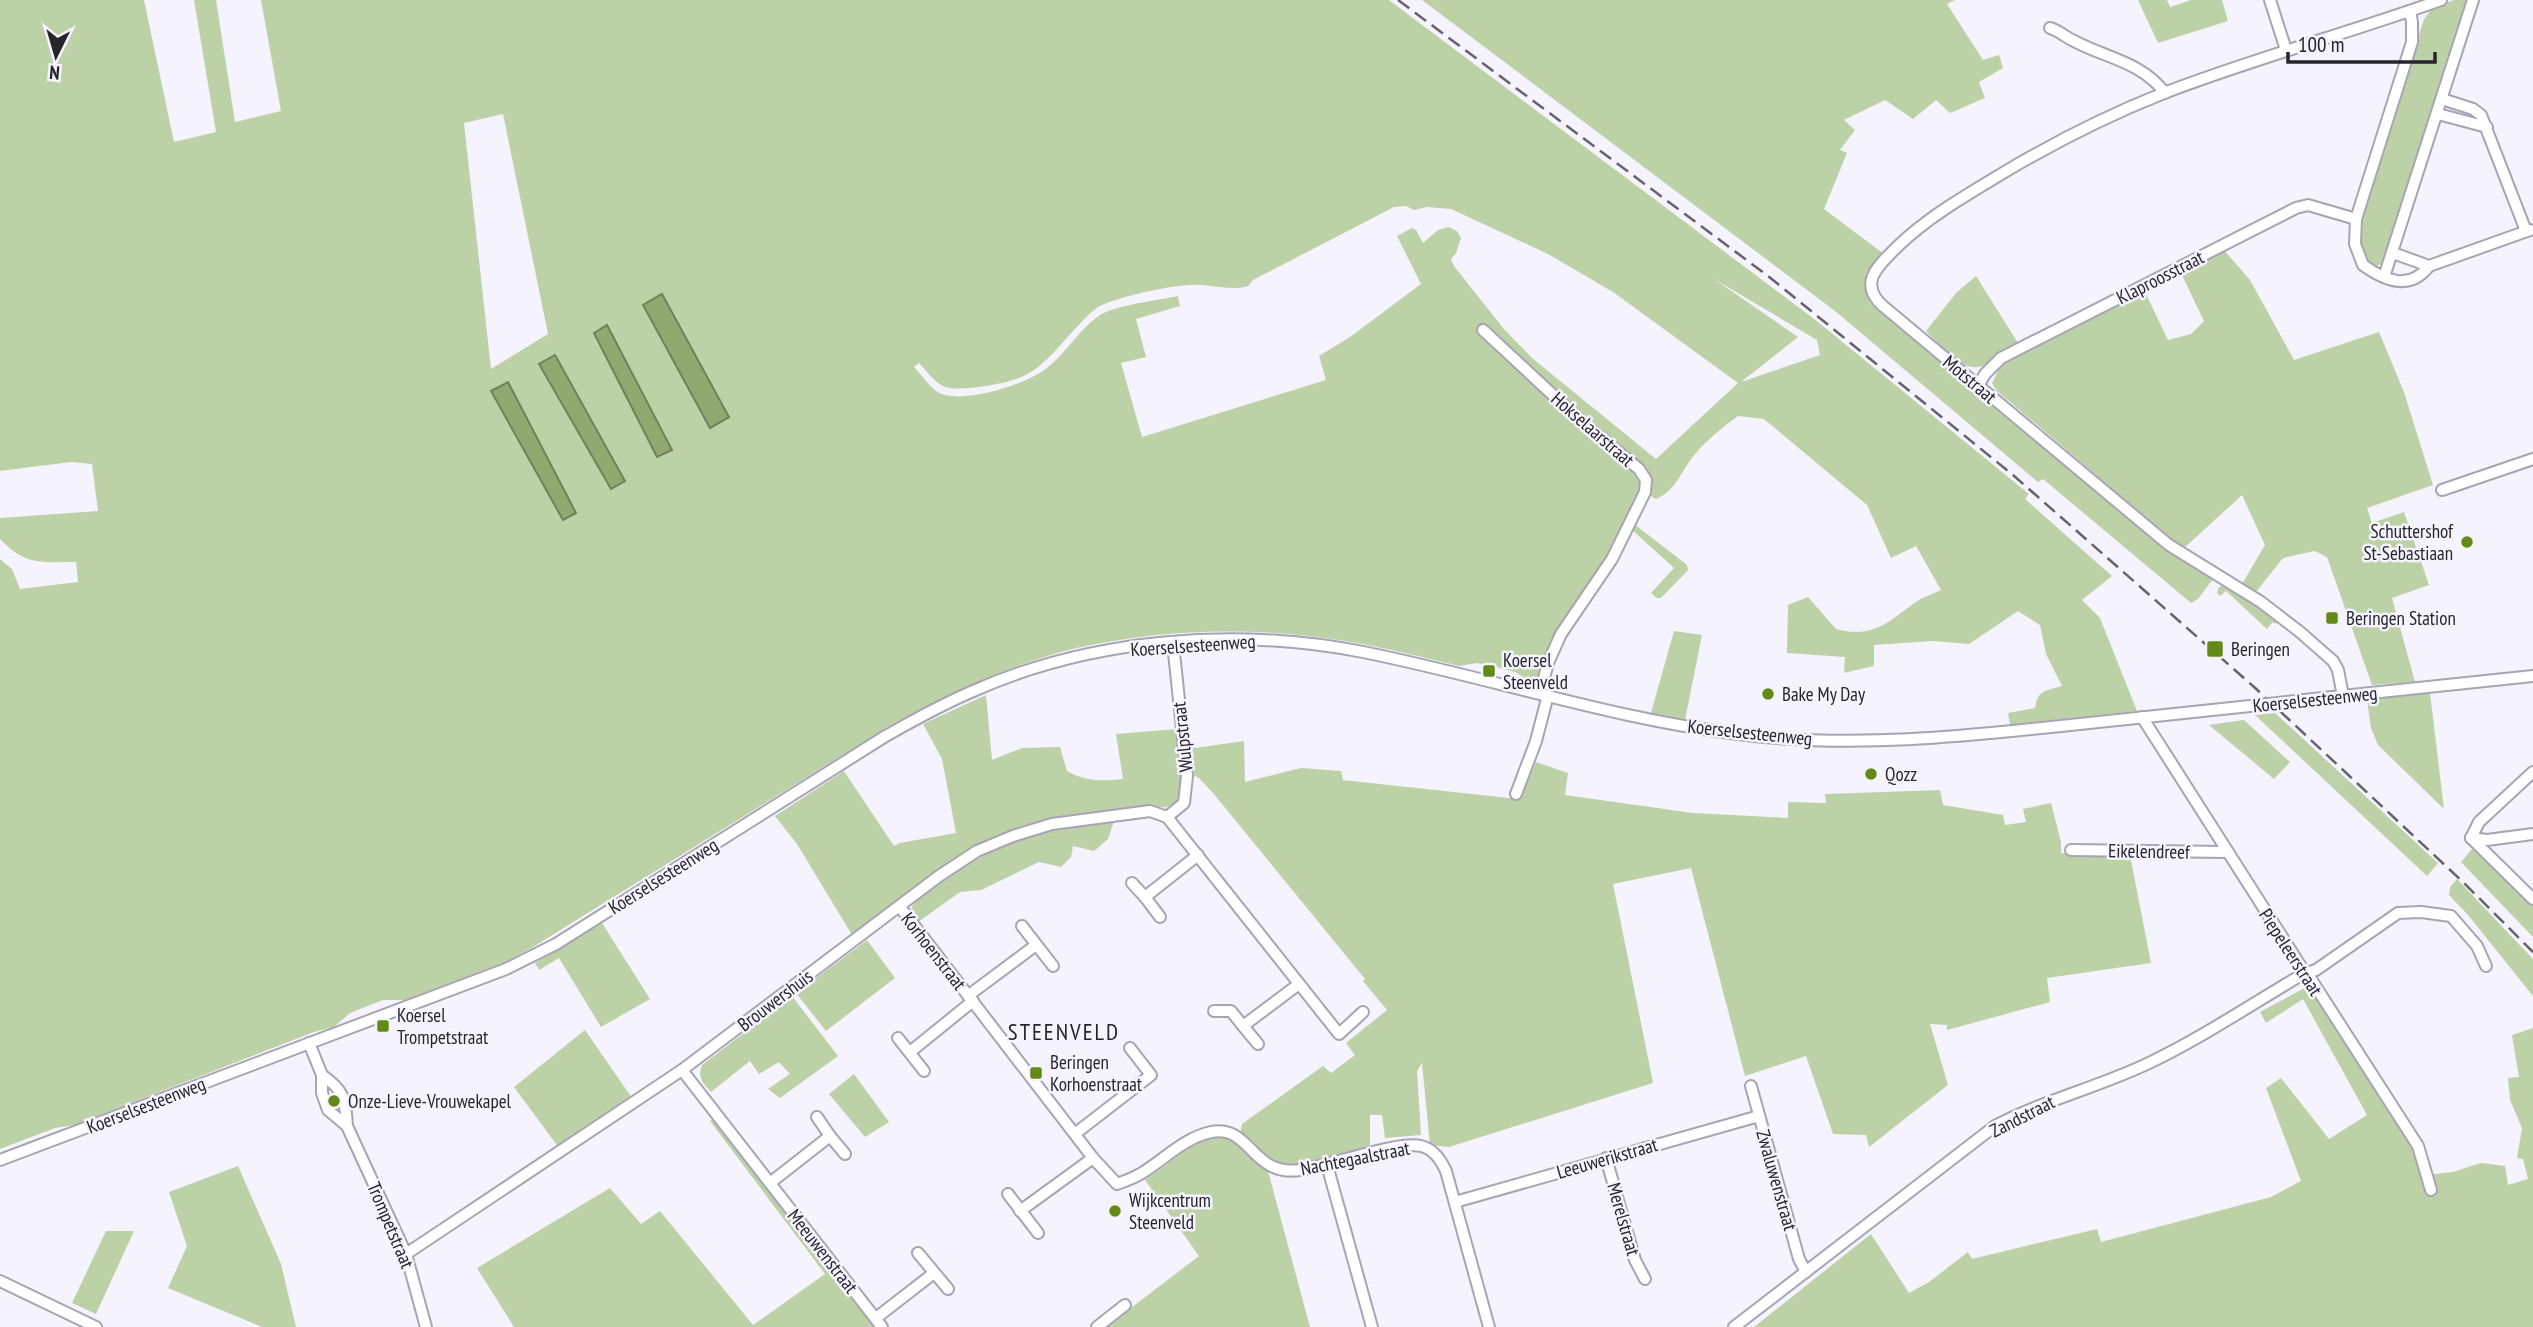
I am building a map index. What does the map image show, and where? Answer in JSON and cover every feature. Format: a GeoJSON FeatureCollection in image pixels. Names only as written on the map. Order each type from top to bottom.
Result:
{"type":"FeatureCollection","features":[{"type":"Feature","properties":{"kind":"street"},"geometry":{"type":"LineString","coordinates":[[2270,0],[2286,50]]}},
{"type":"Feature","properties":{"kind":"street","name":"Motstraat"},"geometry":{"type":"LineString","coordinates":[[2343,696],[2338,670],[2333,661],[2300,632],[2260,601],[2169,545],[1872,296],[1871,287],[1873,274],[1910,235],[1976,189],[2077,132],[2165,93],[2286,50],[2441,0]]}},
{"type":"Feature","properties":{"kind":"street"},"geometry":{"type":"LineString","coordinates":[[2384,277],[2473,0]]}},
{"type":"Feature","properties":{"kind":"street"},"geometry":{"type":"LineString","coordinates":[[2410,11],[2413,22],[2412,42],[2356,219],[2355,244],[2363,265],[2395,282],[2409,282],[2420,276],[2429,266],[2529,230],[2478,111],[2442,99]]}},
{"type":"Feature","properties":{"kind":"street"},"geometry":{"type":"LineString","coordinates":[[2050,28],[2144,73],[2156,81],[2165,93]]}},
{"type":"Feature","properties":{"kind":"street"},"geometry":{"type":"LineString","coordinates":[[2438,114],[2487,127]]}},
{"type":"Feature","properties":{"kind":"street","name":"Klaproosstraat"},"geometry":{"type":"LineString","coordinates":[[1978,386],[1984,374],[2001,358],[2295,208],[2308,205],[2356,219]]}},
{"type":"Feature","properties":{"kind":"street"},"geometry":{"type":"LineString","coordinates":[[2393,253],[2429,266]]}},
{"type":"Feature","properties":{"kind":"street","name":"Hokselaarstraat"},"geometry":{"type":"LineString","coordinates":[[1483,330],[1584,424],[1639,469],[1646,480],[1645,492],[1612,559],[1561,634],[1548,663],[1544,694]]}},
{"type":"Feature","properties":{"kind":"street"},"geometry":{"type":"LineString","coordinates":[[2442,490],[2533,459]]}},
{"type":"Feature","properties":{"kind":"street","name":"Koerselsesteenweg"},"geometry":{"type":"LineString","coordinates":[[0,1160],[506,969],[555,944],[884,737],[974,690],[1081,656],[1173,643],[1234,639],[1326,646],[1694,727],[1754,736],[1821,740],[1937,739],[2533,676]]}},
{"type":"Feature","properties":{"kind":"street","name":"Wulpstraat"},"geometry":{"type":"LineString","coordinates":[[1167,817],[1184,803],[1187,776],[1173,643]]}},
{"type":"Feature","properties":{"kind":"street"},"geometry":{"type":"LineString","coordinates":[[1516,794],[1536,741],[1544,694]]}},
{"type":"Feature","properties":{"kind":"street","name":"Piepeleerstraat"},"geometry":{"type":"LineString","coordinates":[[2142,717],[2226,852],[2418,1146],[2431,1190]]}},
{"type":"Feature","properties":{"kind":"street"},"geometry":{"type":"LineString","coordinates":[[2471,838],[2479,822],[2533,772]]}},
{"type":"Feature","properties":{"kind":"street","name":"Brouwershuis"},"geometry":{"type":"LineString","coordinates":[[406,1254],[682,1070],[939,876],[977,851],[1052,824],[1150,811],[1167,817]]}},
{"type":"Feature","properties":{"kind":"street"},"geometry":{"type":"LineString","coordinates":[[1167,817],[1339,1034],[1363,1012]]}},
{"type":"Feature","properties":{"kind":"street"},"geometry":{"type":"LineString","coordinates":[[2471,838],[2487,840],[2533,834]]}},
{"type":"Feature","properties":{"kind":"street"},"geometry":{"type":"LineString","coordinates":[[2471,838],[2533,899]]}},
{"type":"Feature","properties":{"kind":"street","name":"Eikelendreef"},"geometry":{"type":"LineString","coordinates":[[2071,850],[2226,852]]}},
{"type":"Feature","properties":{"kind":"street"},"geometry":{"type":"LineString","coordinates":[[1144,897],[1198,855]]}},
{"type":"Feature","properties":{"kind":"street"},"geometry":{"type":"LineString","coordinates":[[1132,883],[1160,917]]}},
{"type":"Feature","properties":{"kind":"street","name":"Korhoenstraat"},"geometry":{"type":"LineString","coordinates":[[900,907],[1093,1158],[1117,1184]]}},
{"type":"Feature","properties":{"kind":"street","name":"Zandstraat"},"geometry":{"type":"LineString","coordinates":[[1734,1327],[1995,1126],[2043,1103],[2163,1056],[2304,973],[2316,970],[2398,913],[2451,916],[2477,946],[2486,966]]}},
{"type":"Feature","properties":{"kind":"street"},"geometry":{"type":"LineString","coordinates":[[1022,926],[1053,965]]}},
{"type":"Feature","properties":{"kind":"street","name":"Korhoenstraat"},"geometry":{"type":"LineString","coordinates":[[910,1052],[1036,945]]}},
{"type":"Feature","properties":{"kind":"street"},"geometry":{"type":"LineString","coordinates":[[1244,1026],[1299,984]]}},
{"type":"Feature","properties":{"kind":"street"},"geometry":{"type":"LineString","coordinates":[[1214,1011],[1231,1011],[1258,1044]]}},
{"type":"Feature","properties":{"kind":"street"},"geometry":{"type":"LineString","coordinates":[[898,1038],[924,1070]]}},
{"type":"Feature","properties":{"kind":"street","name":"Trompetstraat"},"geometry":{"type":"LineString","coordinates":[[309,1043],[322,1075],[322,1093],[328,1110],[347,1126]]}},
{"type":"Feature","properties":{"kind":"street"},"geometry":{"type":"LineString","coordinates":[[1076,1133],[1151,1075],[1130,1048]]}},
{"type":"Feature","properties":{"kind":"street","name":"Meeuwenstraat"},"geometry":{"type":"LineString","coordinates":[[682,1070],[879,1323],[933,1273]]}},
{"type":"Feature","properties":{"kind":"street","name":"Trompetstraat"},"geometry":{"type":"LineString","coordinates":[[322,1075],[337,1086],[345,1103],[347,1126],[406,1254],[426,1327]]}},
{"type":"Feature","properties":{"kind":"street","name":"Zwaluwenstraat"},"geometry":{"type":"LineString","coordinates":[[1751,1086],[1799,1259],[1806,1272]]}},
{"type":"Feature","properties":{"kind":"street","name":"Leeuwerikstraat"},"geometry":{"type":"LineString","coordinates":[[1455,1202],[1759,1116]]}},
{"type":"Feature","properties":{"kind":"street"},"geometry":{"type":"LineString","coordinates":[[817,1117],[845,1154]]}},
{"type":"Feature","properties":{"kind":"street","name":"Nachtegaalstraat"},"geometry":{"type":"LineString","coordinates":[[1117,1184],[1139,1175],[1193,1140],[1213,1132],[1237,1137],[1272,1168],[1298,1171],[1399,1147],[1420,1146],[1430,1149],[1442,1161],[1489,1327]]}},
{"type":"Feature","properties":{"kind":"street"},"geometry":{"type":"LineString","coordinates":[[770,1183],[830,1136]]}},
{"type":"Feature","properties":{"kind":"street"},"geometry":{"type":"LineString","coordinates":[[1020,1211],[1093,1158]]}},
{"type":"Feature","properties":{"kind":"street","name":"Merelstraat"},"geometry":{"type":"LineString","coordinates":[[1606,1158],[1635,1260],[1645,1279]]}},
{"type":"Feature","properties":{"kind":"street"},"geometry":{"type":"LineString","coordinates":[[1327,1164],[1372,1327]]}},
{"type":"Feature","properties":{"kind":"street"},"geometry":{"type":"LineString","coordinates":[[1008,1194],[1038,1233]]}},
{"type":"Feature","properties":{"kind":"street"},"geometry":{"type":"LineString","coordinates":[[918,1253],[948,1289]]}},
{"type":"Feature","properties":{"kind":"street"},"geometry":{"type":"LineString","coordinates":[[0,1281],[96,1327]]}},
{"type":"Feature","properties":{"kind":"street"},"geometry":{"type":"LineString","coordinates":[[1097,1327],[1125,1306]]}},
{"type":"Feature","properties":{"kind":"shaded area"},"geometry":{"type":"Polygon","coordinates":[[[0,0],[144,0],[174,142],[216,132],[194,0],[216,0],[235,122],[281,111],[261,0],[1389,0],[1813,318],[2029,494],[2025,499],[2112,576],[2082,600],[2100,618],[2137,711],[2010,725],[2008,713],[2035,708],[2041,694],[2062,686],[2046,654],[2040,625],[2018,611],[1969,644],[1933,641],[1874,645],[1874,666],[1844,673],[1845,657],[1787,653],[1788,605],[1808,597],[1836,629],[1861,632],[1889,622],[1919,600],[1941,590],[1916,546],[1891,558],[1867,505],[1764,419],[1738,416],[1701,448],[1669,491],[1656,499],[1649,495],[1636,471],[1641,481],[1641,491],[1608,558],[1569,612],[1550,645],[1536,685],[1515,672],[1477,663],[1459,666],[1359,643],[1280,633],[1183,633],[1118,640],[1061,652],[987,678],[894,723],[505,962],[405,1000],[383,1000],[350,1013],[334,1027],[314,1032],[74,1125],[55,1128],[0,1149],[0,559],[12,569],[20,589],[78,582],[76,562],[34,561],[9,548],[0,539],[0,518],[98,511],[92,464],[71,462],[0,471],[0,0]],[[503,114],[464,123],[491,369],[548,334],[503,114]],[[1406,206],[1394,207],[1253,280],[1248,286],[1180,286],[1133,295],[1102,305],[1087,316],[1043,363],[1011,381],[978,387],[950,388],[938,383],[919,363],[914,367],[933,389],[947,395],[976,395],[1009,387],[1047,368],[1086,327],[1107,311],[1178,296],[1180,306],[1136,319],[1146,357],[1121,363],[1142,437],[1326,380],[1319,356],[1350,337],[1421,284],[1397,236],[1412,228],[1423,243],[1438,230],[1449,227],[1457,231],[1461,238],[1451,259],[1454,266],[1503,328],[1532,358],[1656,459],[1738,383],[1613,292],[1548,254],[1451,209],[1427,207],[1414,210],[1406,206]],[[1714,279],[1798,337],[1741,382],[1820,355],[1817,340],[1714,279]],[[608,326],[594,333],[657,456],[608,326]],[[507,382],[563,519],[576,513],[507,382]]]}},
{"type":"Feature","properties":{"kind":"shaded area"},"geometry":{"type":"Polygon","coordinates":[[[1422,0],[1955,0],[1947,4],[1983,60],[1999,55],[2003,68],[1979,82],[1985,98],[1950,113],[1936,100],[1913,119],[1885,100],[1844,120],[1855,130],[1840,150],[1847,153],[1824,209],[1884,254],[1867,277],[1867,296],[1871,304],[2159,543],[2213,579],[2198,599],[2191,603],[2043,479],[2038,482],[1835,311],[1422,0]]]}},
{"type":"Feature","properties":{"kind":"shaded area"},"geometry":{"type":"Polygon","coordinates":[[[2138,0],[2167,0],[2170,7],[2191,0],[2222,0],[2228,21],[2158,43],[2138,0]]]}},
{"type":"Feature","properties":{"kind":"shaded area"},"geometry":{"type":"Polygon","coordinates":[[[2454,0],[2468,2],[2385,262],[2372,265],[2364,257],[2357,230],[2424,19],[2433,7],[2454,0]]]}},
{"type":"Feature","properties":{"kind":"shaded area"},"geometry":{"type":"Polygon","coordinates":[[[2223,249],[2250,280],[2294,360],[2379,332],[2404,392],[2433,485],[2367,508],[2372,523],[2404,512],[2429,585],[2392,598],[2415,682],[2372,685],[2327,557],[2315,551],[2283,558],[2256,592],[2242,584],[2265,545],[2242,495],[2183,549],[1996,390],[1992,383],[2000,367],[2012,359],[2144,290],[2168,340],[2191,334],[2204,321],[2180,271],[2223,249]]]}},
{"type":"Feature","properties":{"kind":"shaded area"},"geometry":{"type":"Polygon","coordinates":[[[1976,276],[2018,343],[1998,352],[1986,364],[1970,367],[1953,358],[1926,331],[1957,292],[1976,276]]]}},
{"type":"Feature","properties":{"kind":"shaded area"},"geometry":{"type":"Polygon","coordinates":[[[662,294],[729,417],[710,428],[643,305],[662,294]]]}},
{"type":"Feature","properties":{"kind":"shaded area"},"geometry":{"type":"Polygon","coordinates":[[[607,325],[672,450],[657,457],[594,333],[607,325]]]}},
{"type":"Feature","properties":{"kind":"shaded area"},"geometry":{"type":"Polygon","coordinates":[[[555,355],[625,481],[611,489],[539,364],[555,355]]]}},
{"type":"Feature","properties":{"kind":"shaded area"},"geometry":{"type":"Polygon","coordinates":[[[508,382],[576,513],[563,520],[491,391],[508,382]]]}},
{"type":"Feature","properties":{"kind":"shaded area"},"geometry":{"type":"Polygon","coordinates":[[[1634,524],[1687,565],[1688,570],[1661,598],[1651,593],[1674,568],[1631,529],[1634,524]]]}},
{"type":"Feature","properties":{"kind":"shaded area"},"geometry":{"type":"Polygon","coordinates":[[[2222,586],[2260,607],[2277,622],[2273,622],[2267,629],[2226,591],[2220,596],[2217,593],[2222,586]]]}},
{"type":"Feature","properties":{"kind":"shaded area"},"geometry":{"type":"Polygon","coordinates":[[[1674,631],[1702,635],[1685,720],[1651,713],[1674,631]]]}},
{"type":"Feature","properties":{"kind":"shaded area"},"geometry":{"type":"Polygon","coordinates":[[[2430,693],[2444,809],[2378,745],[2371,728],[2367,700],[2430,693]]]}},
{"type":"Feature","properties":{"kind":"shaded area"},"geometry":{"type":"Polygon","coordinates":[[[986,695],[992,760],[1022,748],[1060,747],[1067,771],[1088,779],[1123,779],[1116,734],[1177,729],[1182,774],[1180,797],[1174,804],[1166,807],[1096,812],[1011,832],[972,848],[852,935],[797,844],[775,816],[844,771],[894,846],[956,833],[942,759],[923,724],[986,695]]]}},
{"type":"Feature","properties":{"kind":"shaded area"},"geometry":{"type":"Polygon","coordinates":[[[2275,713],[2438,863],[2427,876],[2255,715],[2275,713]]]}},
{"type":"Feature","properties":{"kind":"shaded area"},"geometry":{"type":"Polygon","coordinates":[[[2244,720],[2290,762],[2274,779],[2209,725],[2244,720]]]}},
{"type":"Feature","properties":{"kind":"shaded area"},"geometry":{"type":"Polygon","coordinates":[[[1244,741],[1245,782],[1301,768],[1341,771],[1343,780],[1509,798],[1521,797],[1536,762],[1568,773],[1565,795],[1693,813],[1788,818],[1788,802],[1826,803],[1825,794],[1940,790],[1943,805],[2003,815],[2005,825],[2026,822],[2023,809],[2051,803],[2061,842],[2061,853],[2130,855],[2151,963],[2047,978],[2050,1002],[1947,1030],[1947,1025],[1930,1024],[1948,1085],[1869,1147],[1866,1135],[1833,1134],[1806,1056],[1745,1076],[1691,868],[1613,884],[1653,1083],[1449,1147],[1430,1145],[1422,1063],[1417,1071],[1421,1135],[1385,1138],[1382,1115],[1370,1115],[1370,1151],[1300,1167],[1278,1166],[1240,1135],[1242,1124],[1323,1066],[1331,1073],[1355,1055],[1346,1043],[1387,1010],[1363,981],[1365,979],[1213,793],[1199,778],[1191,774],[1187,749],[1244,741]]]}},
{"type":"Feature","properties":{"kind":"shaded area"},"geometry":{"type":"Polygon","coordinates":[[[1114,821],[1108,839],[1094,851],[1073,846],[1071,857],[1061,867],[1039,862],[981,890],[960,892],[918,922],[910,912],[914,902],[969,863],[1012,842],[1055,828],[1114,821]]]}},
{"type":"Feature","properties":{"kind":"shaded area"},"geometry":{"type":"Polygon","coordinates":[[[2472,849],[2513,885],[2533,907],[2533,937],[2461,862],[2472,849]]]}},
{"type":"Feature","properties":{"kind":"shaded area"},"geometry":{"type":"Polygon","coordinates":[[[2457,879],[2533,959],[2533,996],[2449,895],[2450,887],[2457,879]]]}},
{"type":"Feature","properties":{"kind":"shaded area"},"geometry":{"type":"Polygon","coordinates":[[[602,923],[650,999],[601,1027],[559,958],[539,970],[535,963],[602,923]]]}},
{"type":"Feature","properties":{"kind":"shaded area"},"geometry":{"type":"Polygon","coordinates":[[[867,940],[895,978],[826,1031],[796,993],[867,940]]]}},
{"type":"Feature","properties":{"kind":"shaded area"},"geometry":{"type":"Polygon","coordinates":[[[2310,985],[2411,1139],[2425,1175],[2453,1172],[2481,1163],[2505,1166],[2508,1185],[2528,1179],[2523,1159],[2517,1158],[2522,1128],[2510,1100],[2508,1078],[2519,1077],[2512,1035],[2533,1028],[2533,1327],[1754,1327],[1871,1234],[1909,1293],[1929,1282],[1968,1252],[1972,1259],[2097,1229],[2101,1242],[2271,1197],[2301,1181],[2266,1088],[2281,1078],[2329,1139],[2367,1115],[2303,999],[2266,1023],[2260,1012],[2310,985]]]}},
{"type":"Feature","properties":{"kind":"shaded area"},"geometry":{"type":"Polygon","coordinates":[[[792,996],[838,1056],[780,1098],[768,1089],[790,1074],[779,1062],[759,1074],[750,1061],[711,1092],[701,1077],[702,1065],[792,996]]]}},
{"type":"Feature","properties":{"kind":"shaded area"},"geometry":{"type":"Polygon","coordinates":[[[585,1030],[632,1098],[559,1148],[514,1087],[585,1030]]]}},
{"type":"Feature","properties":{"kind":"shaded area"},"geometry":{"type":"Polygon","coordinates":[[[854,1074],[889,1122],[865,1137],[829,1094],[854,1074]]]}},
{"type":"Feature","properties":{"kind":"shaded area"},"geometry":{"type":"Polygon","coordinates":[[[714,1118],[876,1327],[514,1327],[477,1268],[610,1188],[641,1224],[660,1211],[753,1325],[825,1274],[710,1121],[714,1118]]]}},
{"type":"Feature","properties":{"kind":"shaded area"},"geometry":{"type":"Polygon","coordinates":[[[1211,1136],[1228,1137],[1238,1143],[1268,1171],[1310,1327],[1106,1327],[1199,1256],[1145,1180],[1200,1140],[1211,1136]]]}},
{"type":"Feature","properties":{"kind":"shaded area"},"geometry":{"type":"Polygon","coordinates":[[[238,1166],[281,1264],[296,1327],[262,1327],[168,1288],[187,1246],[169,1192],[238,1166]]]}},
{"type":"Feature","properties":{"kind":"shaded area"},"geometry":{"type":"Polygon","coordinates":[[[106,1231],[134,1231],[96,1314],[72,1303],[106,1231]]]}},
{"type":"Feature","properties":{"kind":"railway"},"geometry":{"type":"LineString","coordinates":[[1398,0],[1768,276],[2013,475],[2253,686],[2463,882],[2533,952]]}},
{"type":"Feature","properties":{"kind":"place","name":"Schuttershof St-Sebastiaan"},"geometry":{"type":"Point","coordinates":[2467,542]}},
{"type":"Feature","properties":{"kind":"place","name":"Beringen Station"},"geometry":{"type":"Point","coordinates":[2332,618]}},
{"type":"Feature","properties":{"kind":"place","name":"Beringen"},"geometry":{"type":"Point","coordinates":[2215,649]}},
{"type":"Feature","properties":{"kind":"place","name":"Koersel Steenveld"},"geometry":{"type":"Point","coordinates":[1489,671]}},
{"type":"Feature","properties":{"kind":"place","name":"Bake My Day"},"geometry":{"type":"Point","coordinates":[1768,694]}},
{"type":"Feature","properties":{"kind":"place","name":"Qozz"},"geometry":{"type":"Point","coordinates":[1871,774]}},
{"type":"Feature","properties":{"kind":"place","name":"Koersel Trompetstraat"},"geometry":{"type":"Point","coordinates":[383,1026]}},
{"type":"Feature","properties":{"kind":"place","name":"Beringen Korhoenstraat"},"geometry":{"type":"Point","coordinates":[1036,1073]}},
{"type":"Feature","properties":{"kind":"place","name":"Onze-Lieve-Vrouwekapel"},"geometry":{"type":"Point","coordinates":[334,1101]}},
{"type":"Feature","properties":{"kind":"place","name":"Wijkcentrum Steenveld"},"geometry":{"type":"Point","coordinates":[1115,1211]}},
{"type":"Feature","properties":{"kind":"district","name":"STEENVELD"},"geometry":{"type":"Point","coordinates":[1064,1031]}}]}
